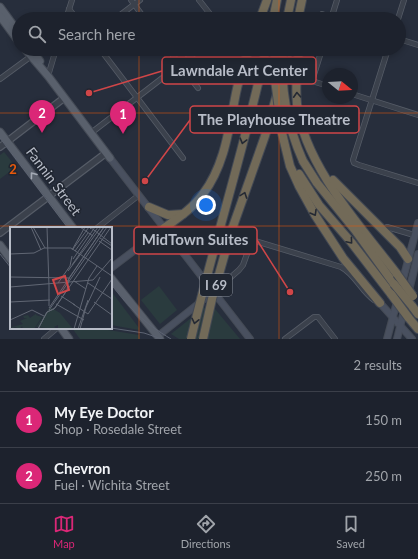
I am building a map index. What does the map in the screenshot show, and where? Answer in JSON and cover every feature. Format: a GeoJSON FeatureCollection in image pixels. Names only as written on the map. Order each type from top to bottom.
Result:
{"type":"FeatureCollection","features":[{"type":"Feature","properties":{"kind":"highway"},"geometry":{"type":"LineString","coordinates":[[299,12],[302,0]]}},
{"type":"Feature","properties":{"kind":"highway"},"geometry":{"type":"LineString","coordinates":[[262,12],[266,1]]}},
{"type":"Feature","properties":{"kind":"highway"},"geometry":{"type":"LineString","coordinates":[[277,12],[283,3]]}},
{"type":"Feature","properties":{"kind":"highway"},"geometry":{"type":"LineString","coordinates":[[164,228],[184,214],[203,194],[213,179],[221,162],[236,91],[247,56]]}},
{"type":"Feature","properties":{"kind":"highway","name":"I 69"},"geometry":{"type":"LineString","coordinates":[[191,339],[201,296],[257,92],[265,56]]}},
{"type":"Feature","properties":{"kind":"highway"},"geometry":{"type":"LineString","coordinates":[[275,56],[274,72],[282,133],[292,165],[306,198],[343,258],[380,303]]}},
{"type":"Feature","properties":{"kind":"highway"},"geometry":{"type":"LineString","coordinates":[[282,56],[281,70],[284,99],[294,137],[303,160],[335,225]]}},
{"type":"Feature","properties":{"kind":"highway","name":"I 69"},"geometry":{"type":"LineString","coordinates":[[203,339],[212,299],[231,232],[265,136],[287,56]]}},
{"type":"Feature","properties":{"kind":"highway"},"geometry":{"type":"LineString","coordinates":[[298,56],[296,78],[297,105],[305,134],[316,159],[329,184],[397,274],[414,301],[418,314]]}},
{"type":"Feature","properties":{"kind":"highway"},"geometry":{"type":"LineString","coordinates":[[316,159],[338,186],[400,247],[408,259]]}},
{"type":"Feature","properties":{"kind":"highway"},"geometry":{"type":"LineString","coordinates":[[303,160],[317,183],[355,230],[394,284],[414,301]]}},
{"type":"Feature","properties":{"kind":"highway"},"geometry":{"type":"LineString","coordinates":[[292,165],[307,188],[335,225],[351,242],[418,329]]}},
{"type":"Feature","properties":{"kind":"highway"},"geometry":{"type":"LineString","coordinates":[[149,208],[168,215],[184,214]]}},
{"type":"Feature","properties":{"kind":"main road"},"geometry":{"type":"LineString","coordinates":[[0,7],[12,23]]}},
{"type":"Feature","properties":{"kind":"main road"},"geometry":{"type":"LineString","coordinates":[[0,16],[12,32]]}},
{"type":"Feature","properties":{"kind":"main road"},"geometry":{"type":"LineString","coordinates":[[34,56],[41,63],[48,76],[64,98],[250,339]]}},
{"type":"Feature","properties":{"kind":"main road","name":"Fannin Street"},"geometry":{"type":"LineString","coordinates":[[0,132],[72,227]]}},
{"type":"Feature","properties":{"kind":"main road"},"geometry":{"type":"LineString","coordinates":[[387,339],[418,222]]}},
{"type":"Feature","properties":{"kind":"main road"},"geometry":{"type":"LineString","coordinates":[[112,267],[164,228]]}},
{"type":"Feature","properties":{"kind":"main road"},"geometry":{"type":"LineString","coordinates":[[0,245],[10,259]]}},
{"type":"Feature","properties":{"kind":"main road"},"geometry":{"type":"LineString","coordinates":[[397,339],[416,269],[418,254]]}},
{"type":"Feature","properties":{"kind":"main road"},"geometry":{"type":"LineString","coordinates":[[408,259],[416,269]]}},
{"type":"Feature","properties":{"kind":"main road"},"geometry":{"type":"LineString","coordinates":[[112,279],[150,326],[156,338],[213,292]]}},
{"type":"Feature","properties":{"kind":"main road"},"geometry":{"type":"LineString","coordinates":[[380,303],[412,339]]}},
{"type":"Feature","properties":{"kind":"main road"},"geometry":{"type":"LineString","coordinates":[[62,329],[69,339]]}},
{"type":"Feature","properties":{"kind":"street"},"geometry":{"type":"LineString","coordinates":[[68,12],[72,0]]}},
{"type":"Feature","properties":{"kind":"street"},"geometry":{"type":"LineString","coordinates":[[122,12],[132,2],[140,0]]}},
{"type":"Feature","properties":{"kind":"street"},"geometry":{"type":"LineString","coordinates":[[199,0],[208,12]]}},
{"type":"Feature","properties":{"kind":"street"},"geometry":{"type":"LineString","coordinates":[[334,12],[337,0]]}},
{"type":"Feature","properties":{"kind":"street"},"geometry":{"type":"LineString","coordinates":[[400,12],[404,0]]}},
{"type":"Feature","properties":{"kind":"street"},"geometry":{"type":"LineString","coordinates":[[132,2],[140,12]]}},
{"type":"Feature","properties":{"kind":"street"},"geometry":{"type":"LineString","coordinates":[[406,41],[418,45]]}},
{"type":"Feature","properties":{"kind":"street"},"geometry":{"type":"LineString","coordinates":[[0,79],[27,56]]}},
{"type":"Feature","properties":{"kind":"street"},"geometry":{"type":"LineString","coordinates":[[48,76],[54,56]]}},
{"type":"Feature","properties":{"kind":"street"},"geometry":{"type":"LineString","coordinates":[[105,56],[183,158]]}},
{"type":"Feature","properties":{"kind":"street"},"geometry":{"type":"LineString","coordinates":[[173,56],[198,88]]}},
{"type":"Feature","properties":{"kind":"street"},"geometry":{"type":"LineString","coordinates":[[91,133],[191,56]]}},
{"type":"Feature","properties":{"kind":"street"},"geometry":{"type":"LineString","coordinates":[[320,56],[312,81],[322,84]]}},
{"type":"Feature","properties":{"kind":"street"},"geometry":{"type":"LineString","coordinates":[[386,56],[354,157],[354,163],[359,166],[418,183]]}},
{"type":"Feature","properties":{"kind":"street"},"geometry":{"type":"LineString","coordinates":[[358,96],[418,115]]}},
{"type":"Feature","properties":{"kind":"street"},"geometry":{"type":"LineString","coordinates":[[0,147],[64,98]]}},
{"type":"Feature","properties":{"kind":"street"},"geometry":{"type":"LineString","coordinates":[[0,234],[49,196],[108,155]]}},
{"type":"Feature","properties":{"kind":"street"},"geometry":{"type":"LineString","coordinates":[[98,227],[139,195]]}},
{"type":"Feature","properties":{"kind":"street"},"geometry":{"type":"LineString","coordinates":[[387,227],[414,236]]}},
{"type":"Feature","properties":{"kind":"street"},"geometry":{"type":"LineString","coordinates":[[213,292],[243,265],[252,240],[333,264],[345,269],[369,296],[380,303]]}},
{"type":"Feature","properties":{"kind":"street"},"geometry":{"type":"LineString","coordinates":[[286,339],[314,317],[318,317],[335,339]]}},
{"type":"Feature","properties":{"kind":"street"},"geometry":{"type":"LineString","coordinates":[[44,339],[57,329]]}},
{"type":"Feature","properties":{"kind":"shaded area"},"geometry":{"type":"Polygon","coordinates":[[[4,152],[16,167],[0,179],[0,155],[4,152]]]}},
{"type":"Feature","properties":{"kind":"shaded area"},"geometry":{"type":"Polygon","coordinates":[[[159,286],[177,310],[160,324],[141,300],[159,286]]]}},
{"type":"Feature","properties":{"kind":"shaded area"},"geometry":{"type":"Polygon","coordinates":[[[112,292],[139,328],[139,330],[112,325],[112,292]]]}},
{"type":"Feature","properties":{"kind":"shaded area"},"geometry":{"type":"Polygon","coordinates":[[[210,303],[240,339],[179,339],[171,334],[210,303]]]}},
{"type":"Feature","properties":{"kind":"shaded area"},"geometry":{"type":"Polygon","coordinates":[[[73,329],[102,329],[139,335],[140,339],[80,339],[73,329]]]}},
{"type":"Feature","properties":{"kind":"tram line"},"geometry":{"type":"LineString","coordinates":[[0,138],[67,227]]}},
{"type":"Feature","properties":{"kind":"tram line"},"geometry":{"type":"LineString","coordinates":[[0,254],[10,267]]}},
{"type":"Feature","properties":{"kind":"tram line"},"geometry":{"type":"LineString","coordinates":[[112,285],[138,315],[171,339]]}},
{"type":"Feature","properties":{"kind":"tram line"},"geometry":{"type":"LineString","coordinates":[[112,328],[144,333],[162,339]]}},
{"type":"Feature","properties":{"kind":"place","name":"Lawndale Art Center"},"geometry":{"type":"Point","coordinates":[89,93]}},
{"type":"Feature","properties":{"kind":"place","name":"Chevron"},"geometry":{"type":"Point","coordinates":[42,133]}},
{"type":"Feature","properties":{"kind":"place","name":"My Eye Doctor"},"geometry":{"type":"Point","coordinates":[123,134]}},
{"type":"Feature","properties":{"kind":"place","name":"The Playhouse Theatre"},"geometry":{"type":"Point","coordinates":[145,181]}},
{"type":"Feature","properties":{"kind":"place","name":"MidTown Suites"},"geometry":{"type":"Point","coordinates":[290,292]}}]}
